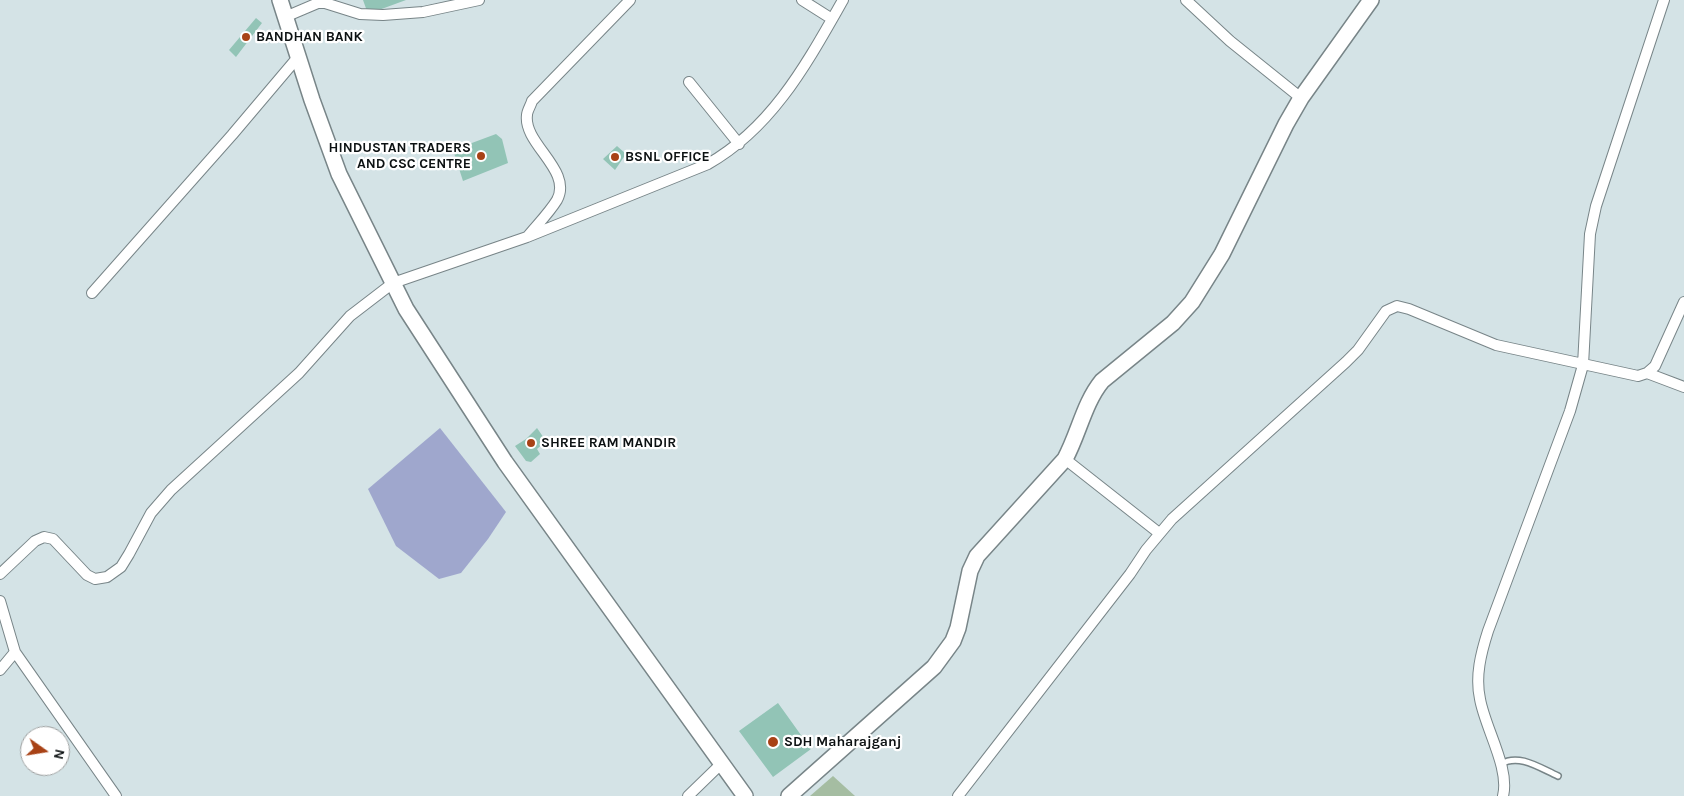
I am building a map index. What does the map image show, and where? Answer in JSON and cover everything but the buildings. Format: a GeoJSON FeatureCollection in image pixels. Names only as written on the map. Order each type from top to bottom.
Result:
{"type":"FeatureCollection","features":[{"type":"Feature","properties":{"kind":"street"},"geometry":{"type":"LineString","coordinates":[[280,0],[312,100],[339,174],[406,309],[505,462],[745,796]]}},
{"type":"Feature","properties":{"kind":"street"},"geometry":{"type":"LineString","coordinates":[[285,17],[318,3],[325,3],[360,14],[383,15],[422,12],[479,0]]}},
{"type":"Feature","properties":{"kind":"street"},"geometry":{"type":"LineString","coordinates":[[527,237],[557,199],[561,187],[557,174],[530,130],[526,116],[532,101],[630,0]]}},
{"type":"Feature","properties":{"kind":"street"},"geometry":{"type":"LineString","coordinates":[[802,0],[832,19]]}},
{"type":"Feature","properties":{"kind":"street"},"geometry":{"type":"LineString","coordinates":[[0,574],[35,541],[44,536],[53,539],[87,576],[95,579],[107,576],[121,567],[151,513],[171,490],[299,373],[350,316],[393,283],[527,237],[708,164],[739,144],[766,118],[796,79],[843,0]]}},
{"type":"Feature","properties":{"kind":"street"},"geometry":{"type":"LineString","coordinates":[[1186,0],[1230,41],[1301,98]]}},
{"type":"Feature","properties":{"kind":"street"},"geometry":{"type":"LineString","coordinates":[[789,796],[934,667],[946,652],[958,628],[970,571],[977,556],[1065,459],[1095,389],[1102,381],[1183,314],[1201,290],[1222,254],[1273,148],[1301,98],[1371,0]]}},
{"type":"Feature","properties":{"kind":"street"},"geometry":{"type":"LineString","coordinates":[[1503,796],[1503,773],[1480,700],[1478,682],[1482,650],[1494,612],[1570,411],[1583,365],[1590,234],[1596,206],[1664,0]]}},
{"type":"Feature","properties":{"kind":"street"},"geometry":{"type":"LineString","coordinates":[[92,293],[232,135],[298,57]]}},
{"type":"Feature","properties":{"kind":"street"},"geometry":{"type":"LineString","coordinates":[[689,82],[739,144]]}},
{"type":"Feature","properties":{"kind":"street"},"geometry":{"type":"LineString","coordinates":[[958,796],[1130,574],[1159,532],[1346,362],[1358,350],[1386,311],[1397,306],[1409,309],[1496,345],[1638,376],[1647,373],[1655,366],[1684,302]]}},
{"type":"Feature","properties":{"kind":"street"},"geometry":{"type":"LineString","coordinates":[[1647,373],[1684,387]]}},
{"type":"Feature","properties":{"kind":"street"},"geometry":{"type":"LineString","coordinates":[[1065,459],[1159,532]]}},
{"type":"Feature","properties":{"kind":"street"},"geometry":{"type":"LineString","coordinates":[[0,601],[15,652],[116,796]]}},
{"type":"Feature","properties":{"kind":"street"},"geometry":{"type":"LineString","coordinates":[[0,670],[15,652]]}},
{"type":"Feature","properties":{"kind":"street"},"geometry":{"type":"LineString","coordinates":[[688,796],[721,764]]}},
{"type":"Feature","properties":{"kind":"lane"},"geometry":{"type":"LineString","coordinates":[[1500,764],[1507,760],[1519,760],[1558,776]]}},
{"type":"Feature","properties":{"kind":"green space"},"geometry":{"type":"Polygon","coordinates":[[[833,776],[855,796],[810,796],[833,776]]]}},
{"type":"Feature","properties":{"kind":"water"},"geometry":{"type":"Polygon","coordinates":[[[440,428],[506,512],[488,539],[461,573],[439,579],[396,546],[368,489],[440,428]]]}},
{"type":"Feature","properties":{"kind":"place","name":"BANDHAN BANK"},"geometry":{"type":"Point","coordinates":[246,37]}},
{"type":"Feature","properties":{"kind":"place","name":"HINDUSTAN TRADERS AND CSC CENTRE"},"geometry":{"type":"Point","coordinates":[481,156]}},
{"type":"Feature","properties":{"kind":"place","name":"BSNL OFFICE"},"geometry":{"type":"Point","coordinates":[615,157]}},
{"type":"Feature","properties":{"kind":"place","name":"SHREE RAM MANDIR"},"geometry":{"type":"Point","coordinates":[531,443]}},
{"type":"Feature","properties":{"kind":"place","name":"SDH Maharajganj"},"geometry":{"type":"Point","coordinates":[773,742]}}]}
